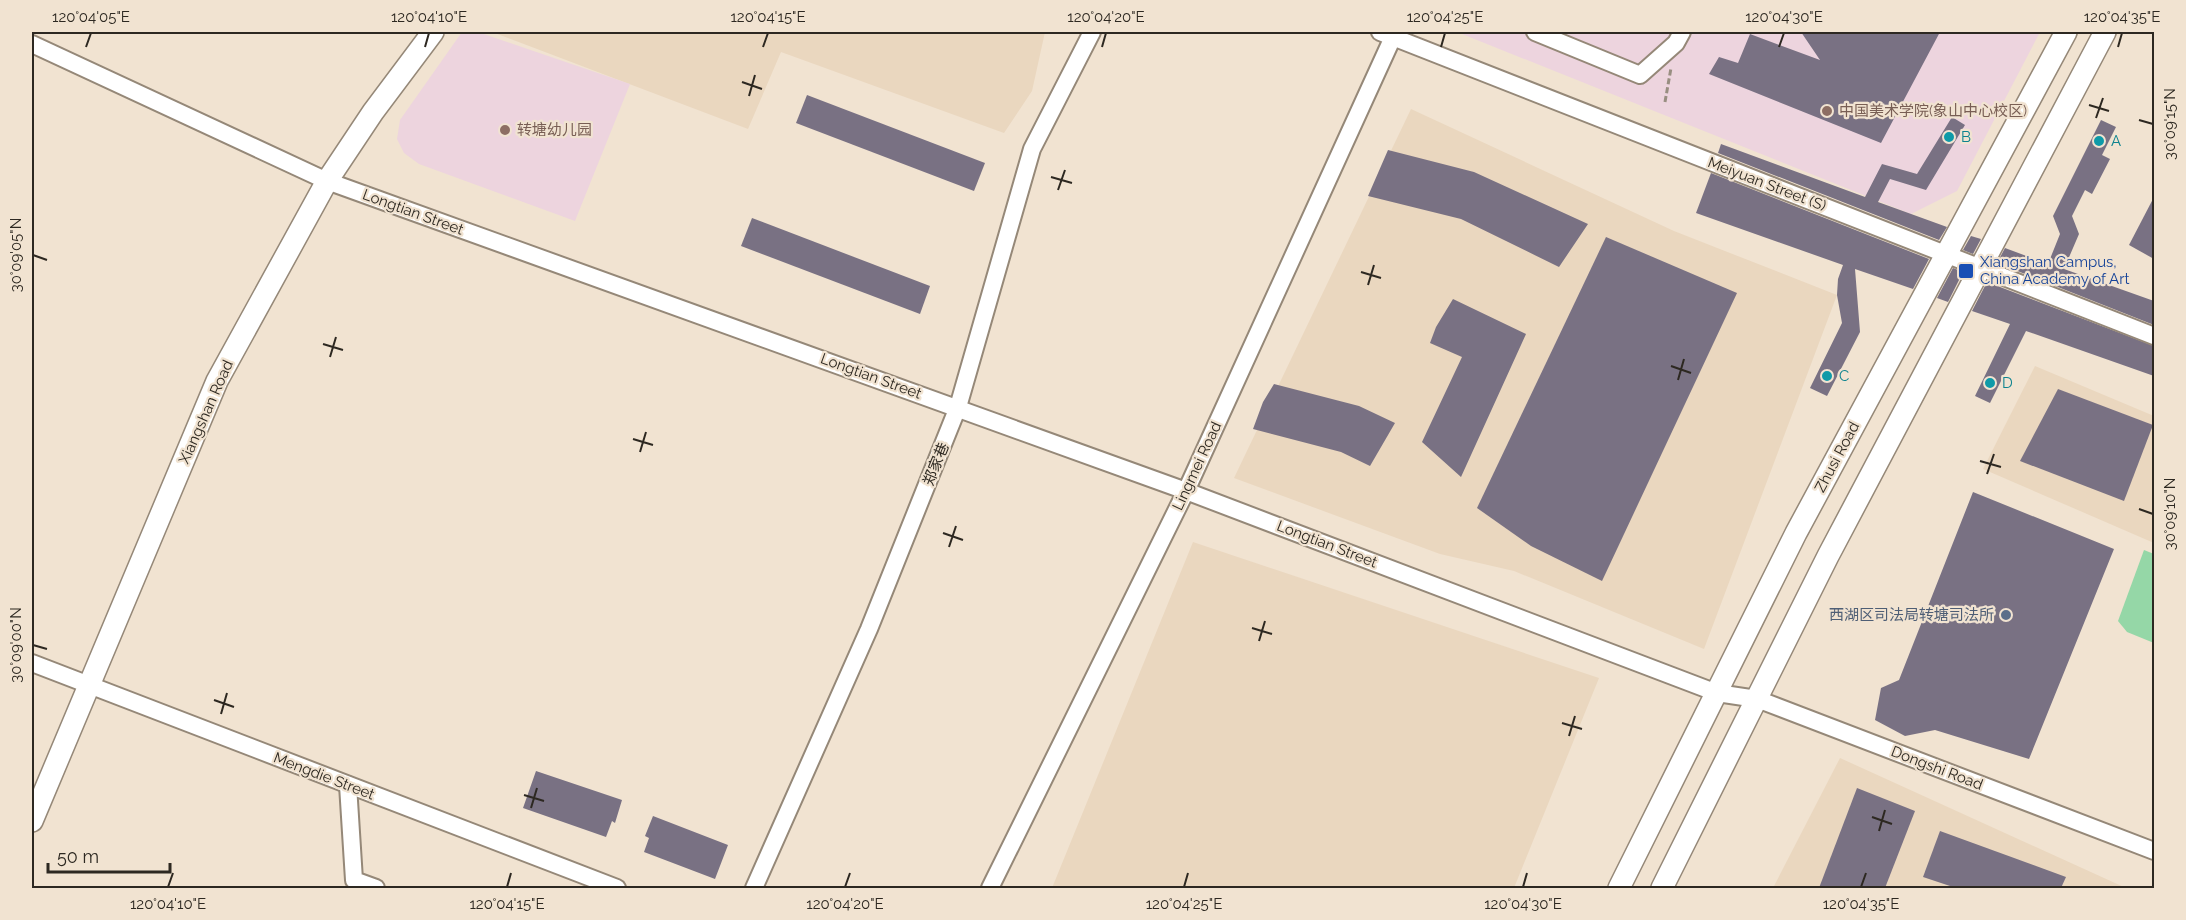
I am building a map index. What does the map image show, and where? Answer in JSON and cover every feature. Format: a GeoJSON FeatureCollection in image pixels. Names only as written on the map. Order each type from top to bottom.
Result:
{"type":"FeatureCollection","features":[{"type":"Feature","properties":{"kind":"main road","name":"Xiangshan Road"},"geometry":{"type":"LineString","coordinates":[[32,821],[217,381],[327,181],[373,112],[433,32]]}},
{"type":"Feature","properties":{"kind":"main road","name":"Zhusi Road"},"geometry":{"type":"LineString","coordinates":[[1619,888],[1796,533],[2066,32]]}},
{"type":"Feature","properties":{"kind":"main road"},"geometry":{"type":"LineString","coordinates":[[1662,888],[1828,556],[2105,32]]}},
{"type":"Feature","properties":{"kind":"street","name":"郑家巷"},"geometry":{"type":"LineString","coordinates":[[754,888],[870,629],[958,408],[1032,149],[1092,32]]}},
{"type":"Feature","properties":{"kind":"street"},"geometry":{"type":"LineString","coordinates":[[1535,32],[1641,75],[1679,37]]}},
{"type":"Feature","properties":{"kind":"street","name":"Meiyuan Street (S)"},"geometry":{"type":"LineString","coordinates":[[1386,34],[2154,336]]}},
{"type":"Feature","properties":{"kind":"street","name":"Lingmei Road"},"geometry":{"type":"LineString","coordinates":[[990,888],[1186,491],[1386,34]]}},
{"type":"Feature","properties":{"kind":"street","name":"Longtian Street"},"geometry":{"type":"LineString","coordinates":[[32,44],[327,181],[1186,491],[1717,693]]}},
{"type":"Feature","properties":{"kind":"street","name":"Mengdie Street"},"geometry":{"type":"LineString","coordinates":[[32,663],[617,888]]}},
{"type":"Feature","properties":{"kind":"street","name":"Dongshi Road"},"geometry":{"type":"LineString","coordinates":[[1717,693],[1757,699],[2154,851]]}},
{"type":"Feature","properties":{"kind":"street"},"geometry":{"type":"LineString","coordinates":[[348,785],[354,880],[376,888]]}},
{"type":"Feature","properties":{"kind":"path"},"geometry":{"type":"LineString","coordinates":[[1665,102],[1679,37]]}},
{"type":"Feature","properties":{"kind":"shaded area","name":"转塘幼儿园"},"geometry":{"type":"Polygon","coordinates":[[[462,32],[478,32],[630,84],[575,221],[419,164],[404,153],[397,139],[400,120],[462,32]]]}},
{"type":"Feature","properties":{"kind":"shaded area"},"geometry":{"type":"Polygon","coordinates":[[[492,32],[1045,32],[1032,91],[1004,133],[781,52],[748,129],[492,32]]]}},
{"type":"Feature","properties":{"kind":"shaded area","name":"中国美术学院(象山中心校区)"},"geometry":{"type":"Polygon","coordinates":[[[1457,32],[2040,32],[1957,191],[1911,214],[1457,32]]]}},
{"type":"Feature","properties":{"kind":"shaded area"},"geometry":{"type":"Polygon","coordinates":[[[1411,109],[1674,231],[1837,295],[1704,649],[1514,571],[1440,554],[1234,478],[1411,109]]]}},
{"type":"Feature","properties":{"kind":"shaded area"},"geometry":{"type":"Polygon","coordinates":[[[2035,366],[2154,416],[2154,543],[1983,469],[2035,366]]]}},
{"type":"Feature","properties":{"kind":"shaded area"},"geometry":{"type":"Polygon","coordinates":[[[1193,542],[1599,678],[1514,888],[1052,888],[1193,542]]]}},
{"type":"Feature","properties":{"kind":"shaded area"},"geometry":{"type":"Polygon","coordinates":[[[1840,758],[2126,888],[1773,888],[1840,758]]]}},
{"type":"Feature","properties":{"kind":"green space"},"geometry":{"type":"Polygon","coordinates":[[[2144,550],[2154,554],[2154,643],[2127,632],[2118,621],[2144,550]]]}},
{"type":"Feature","properties":{"kind":"building"},"geometry":{"type":"Polygon","coordinates":[[[1801,32],[1940,32],[1881,143],[1709,74],[1719,57],[1738,63],[1750,34],[1820,60],[1801,32]]]}},
{"type":"Feature","properties":{"kind":"building"},"geometry":{"type":"Polygon","coordinates":[[[807,95],[985,163],[974,191],[796,123],[807,95]]]}},
{"type":"Feature","properties":{"kind":"building"},"geometry":{"type":"Polygon","coordinates":[[[1952,117],[1965,125],[1926,190],[1890,179],[1878,202],[1947,227],[1939,240],[1718,153],[1721,144],[1865,197],[1882,164],[1917,174],[1952,117]]]}},
{"type":"Feature","properties":{"kind":"building"},"geometry":{"type":"Polygon","coordinates":[[[2101,120],[2116,127],[2102,155],[2110,159],[2092,194],[2085,190],[2072,216],[2079,234],[2064,269],[2154,301],[2154,325],[1997,263],[2005,248],[2048,264],[2060,234],[2053,216],[2101,120]]]}},
{"type":"Feature","properties":{"kind":"building"},"geometry":{"type":"Polygon","coordinates":[[[1388,150],[1474,172],[1588,224],[1559,267],[1461,219],[1368,196],[1388,150]]]}},
{"type":"Feature","properties":{"kind":"building"},"geometry":{"type":"Polygon","coordinates":[[[1711,173],[1929,259],[1913,289],[1855,269],[1860,332],[1827,396],[1810,388],[1842,323],[1837,295],[1838,279],[1843,265],[1696,213],[1711,173]]]}},
{"type":"Feature","properties":{"kind":"building"},"geometry":{"type":"Polygon","coordinates":[[[2154,197],[2154,259],[2129,245],[2154,197]]]}},
{"type":"Feature","properties":{"kind":"building"},"geometry":{"type":"Polygon","coordinates":[[[752,218],[930,286],[920,314],[741,246],[752,218]]]}},
{"type":"Feature","properties":{"kind":"building"},"geometry":{"type":"Polygon","coordinates":[[[1971,236],[1981,239],[1973,254],[1963,250],[1971,236]]]}},
{"type":"Feature","properties":{"kind":"building"},"geometry":{"type":"Polygon","coordinates":[[[1606,237],[1737,293],[1602,581],[1531,546],[1477,508],[1606,237]]]}},
{"type":"Feature","properties":{"kind":"building"},"geometry":{"type":"Polygon","coordinates":[[[1953,268],[1963,272],[1948,302],[1937,298],[1953,268]]]}},
{"type":"Feature","properties":{"kind":"building"},"geometry":{"type":"Polygon","coordinates":[[[1987,282],[2154,346],[2154,376],[2026,331],[1990,403],[1975,396],[2010,324],[1972,311],[1987,282]]]}},
{"type":"Feature","properties":{"kind":"building"},"geometry":{"type":"Polygon","coordinates":[[[1453,299],[1526,334],[1461,477],[1422,442],[1462,357],[1430,343],[1436,327],[1453,299]]]}},
{"type":"Feature","properties":{"kind":"building"},"geometry":{"type":"Polygon","coordinates":[[[1274,384],[1359,406],[1395,423],[1370,466],[1341,452],[1253,429],[1263,402],[1274,384]]]}},
{"type":"Feature","properties":{"kind":"building"},"geometry":{"type":"Polygon","coordinates":[[[2058,389],[2153,425],[2124,501],[2020,461],[2058,389]]]}},
{"type":"Feature","properties":{"kind":"building","name":"西湖区司法局转塘司法所"},"geometry":{"type":"Polygon","coordinates":[[[1973,492],[2114,549],[2029,759],[1935,730],[1905,736],[1875,720],[1881,688],[1899,680],[1973,492]]]}},
{"type":"Feature","properties":{"kind":"building"},"geometry":{"type":"Polygon","coordinates":[[[536,771],[622,800],[615,823],[612,821],[606,837],[523,808],[536,771]]]}},
{"type":"Feature","properties":{"kind":"building"},"geometry":{"type":"Polygon","coordinates":[[[1857,788],[1915,811],[1885,888],[1819,888],[1857,788]]]}},
{"type":"Feature","properties":{"kind":"building"},"geometry":{"type":"Polygon","coordinates":[[[653,816],[728,845],[715,879],[644,852],[649,838],[645,836],[653,816]]]}},
{"type":"Feature","properties":{"kind":"building"},"geometry":{"type":"Polygon","coordinates":[[[1940,831],[2066,877],[2061,888],[1956,888],[1923,877],[1940,831]]]}},
{"type":"Feature","properties":{"kind":"place","name":"中国美术学院(象山中心校区)"},"geometry":{"type":"Point","coordinates":[1827,111]}},
{"type":"Feature","properties":{"kind":"place","name":"转塘幼儿园"},"geometry":{"type":"Point","coordinates":[505,130]}},
{"type":"Feature","properties":{"kind":"place","name":"B"},"geometry":{"type":"Point","coordinates":[1949,137]}},
{"type":"Feature","properties":{"kind":"place","name":"A"},"geometry":{"type":"Point","coordinates":[2099,141]}},
{"type":"Feature","properties":{"kind":"place","name":"Xiangshan Campus, China Academy of Art"},"geometry":{"type":"Point","coordinates":[1966,271]}},
{"type":"Feature","properties":{"kind":"place","name":"C"},"geometry":{"type":"Point","coordinates":[1827,376]}},
{"type":"Feature","properties":{"kind":"place","name":"D"},"geometry":{"type":"Point","coordinates":[1990,383]}},
{"type":"Feature","properties":{"kind":"place","name":"西湖区司法局转塘司法所"},"geometry":{"type":"Point","coordinates":[2006,615]}}]}
